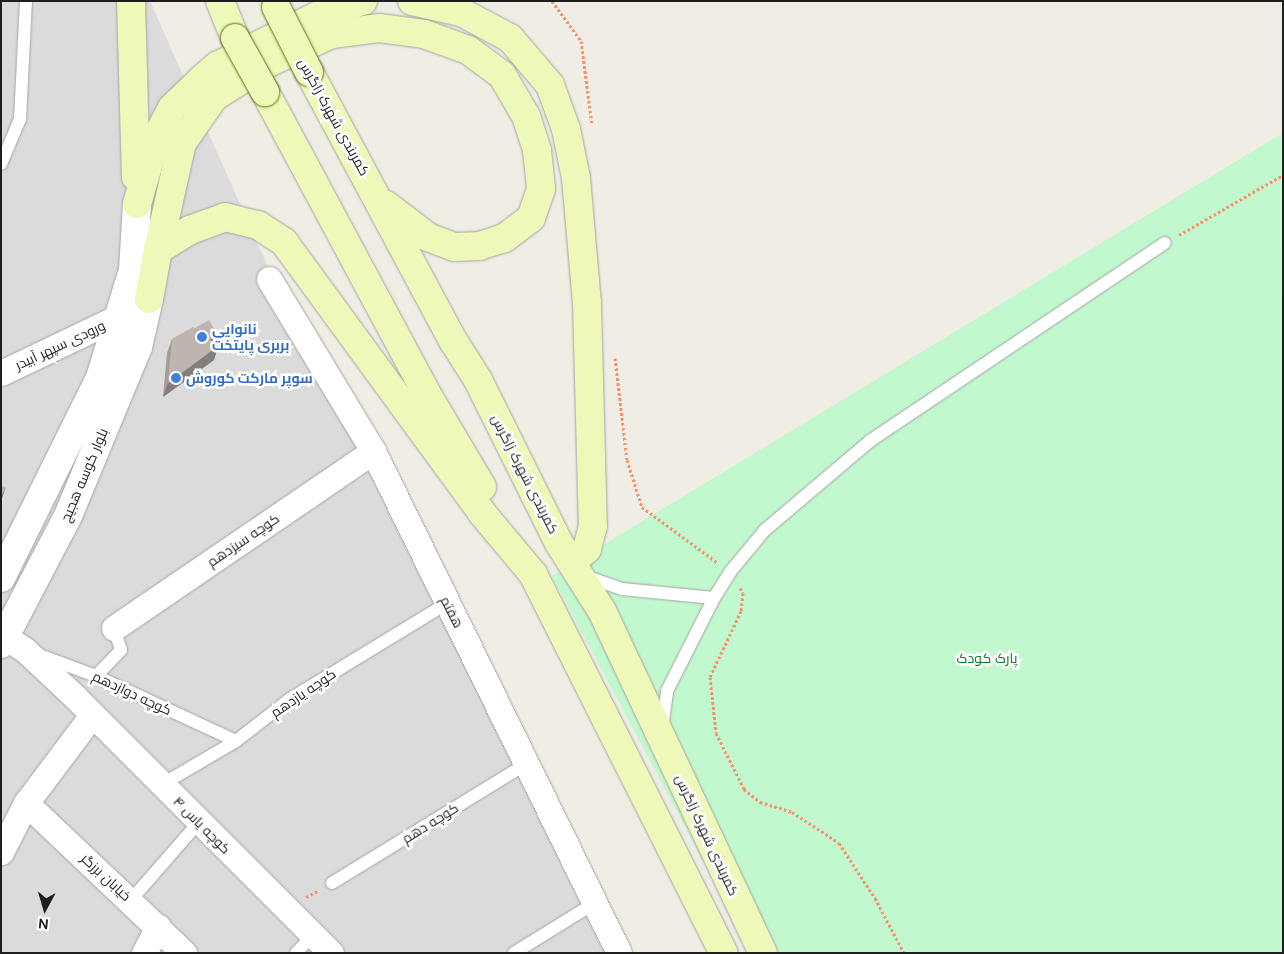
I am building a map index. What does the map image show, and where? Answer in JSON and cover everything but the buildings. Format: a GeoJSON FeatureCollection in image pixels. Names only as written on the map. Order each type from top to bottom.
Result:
{"type":"FeatureCollection","features":[{"type":"Feature","properties":{"kind":"main road"},"geometry":{"type":"LineString","coordinates":[[131,1],[137,204]]}},
{"type":"Feature","properties":{"kind":"main road"},"geometry":{"type":"LineString","coordinates":[[220,1],[235,38],[431,401],[533,574],[724,953]]}},
{"type":"Feature","properties":{"kind":"main road"},"geometry":{"type":"LineString","coordinates":[[137,204],[156,138],[172,108],[202,79],[217,66],[321,14],[362,1]]}},
{"type":"Feature","properties":{"kind":"main road"},"geometry":{"type":"LineString","coordinates":[[412,1],[461,12],[510,38],[550,85],[566,129],[576,178],[587,303],[593,526],[587,549],[575,567]]}},
{"type":"Feature","properties":{"kind":"main road","name":"کمربندی شهرک زاگرس"},"geometry":{"type":"LineString","coordinates":[[275,4],[309,72],[380,200],[454,342],[478,380],[559,543],[602,611],[763,953]]}},
{"type":"Feature","properties":{"kind":"main road"},"geometry":{"type":"LineString","coordinates":[[149,299],[182,143],[214,97],[268,63],[332,34],[379,28],[424,34],[459,47],[502,75],[526,116],[537,150],[541,189],[531,218],[504,238],[480,246],[454,247],[428,237],[380,200]]}},
{"type":"Feature","properties":{"kind":"main road"},"geometry":{"type":"LineString","coordinates":[[158,250],[190,230],[225,218],[258,225],[284,242],[482,513],[533,574]]}},
{"type":"Feature","properties":{"kind":"street","name":"بلوار کوسه هجیج"},"geometry":{"type":"LineString","coordinates":[[1,578],[100,378],[133,270],[137,204]]}},
{"type":"Feature","properties":{"kind":"street","name":"هفتم"},"geometry":{"type":"LineString","coordinates":[[269,279],[373,451],[528,763],[619,953]]}},
{"type":"Feature","properties":{"kind":"street","name":"بلوار کوسه هجیج"},"geometry":{"type":"LineString","coordinates":[[10,643],[68,516],[138,347],[149,299]]}},
{"type":"Feature","properties":{"kind":"street","name":"ورودی سپهر آبیدر"},"geometry":{"type":"LineString","coordinates":[[1,373],[118,317]]}},
{"type":"Feature","properties":{"kind":"street","name":"کوچه سیزدهم"},"geometry":{"type":"LineString","coordinates":[[114,628],[373,451]]}},
{"type":"Feature","properties":{"kind":"street","name":"کوچه یاس ۴"},"geometry":{"type":"LineString","coordinates":[[10,643],[75,697],[331,953]]}},
{"type":"Feature","properties":{"kind":"street"},"geometry":{"type":"LineString","coordinates":[[1,852],[26,803],[92,715]]}},
{"type":"Feature","properties":{"kind":"street","name":"خیابان برزگر"},"geometry":{"type":"LineString","coordinates":[[26,803],[184,953]]}},
{"type":"Feature","properties":{"kind":"street"},"geometry":{"type":"LineString","coordinates":[[144,953],[158,927]]}},
{"type":"Feature","properties":{"kind":"lane"},"geometry":{"type":"LineString","coordinates":[[1,164],[20,119],[26,1]]}},
{"type":"Feature","properties":{"kind":"lane"},"geometry":{"type":"LineString","coordinates":[[661,733],[667,690],[714,598],[730,572],[765,530],[870,442],[1165,243]]}},
{"type":"Feature","properties":{"kind":"lane"},"geometry":{"type":"LineString","coordinates":[[575,567],[622,589],[714,598]]}},
{"type":"Feature","properties":{"kind":"lane","name":"کوچه یازدهم"},"geometry":{"type":"LineString","coordinates":[[161,785],[236,741],[290,699],[447,603]]}},
{"type":"Feature","properties":{"kind":"lane"},"geometry":{"type":"LineString","coordinates":[[96,676],[121,650],[114,628]]}},
{"type":"Feature","properties":{"kind":"lane","name":"کوچه دوازدهم"},"geometry":{"type":"LineString","coordinates":[[10,643],[96,676],[236,741]]}},
{"type":"Feature","properties":{"kind":"lane","name":"کوچه دهم"},"geometry":{"type":"LineString","coordinates":[[332,883],[528,763]]}},
{"type":"Feature","properties":{"kind":"lane"},"geometry":{"type":"LineString","coordinates":[[130,900],[199,822]]}},
{"type":"Feature","properties":{"kind":"lane"},"geometry":{"type":"LineString","coordinates":[[514,953],[595,903]]}},
{"type":"Feature","properties":{"kind":"lane"},"geometry":{"type":"LineString","coordinates":[[296,953],[313,935]]}},
{"type":"Feature","properties":{"kind":"path"},"geometry":{"type":"LineString","coordinates":[[552,1],[581,41],[593,129]]}},
{"type":"Feature","properties":{"kind":"path"},"geometry":{"type":"LineString","coordinates":[[1165,243],[1283,175]]}},
{"type":"Feature","properties":{"kind":"path"},"geometry":{"type":"LineString","coordinates":[[614,352],[627,460],[642,507],[730,572],[743,593],[741,611],[710,677],[716,733],[744,789],[760,802],[792,812],[839,843],[875,898],[904,953]]}},
{"type":"Feature","properties":{"kind":"shaded area"},"geometry":{"type":"Polygon","coordinates":[[[1,1],[150,1],[272,276],[373,451],[608,953],[1,953],[1,1]]]}},
{"type":"Feature","properties":{"kind":"green space","name":"پارک کودک"},"geometry":{"type":"Polygon","coordinates":[[[1281,134],[1283,953],[752,953],[552,576],[1281,134]]]}},
{"type":"Feature","properties":{"kind":"place","name":"نانوایی بربری پایتخت"},"geometry":{"type":"Point","coordinates":[202,337]}},
{"type":"Feature","properties":{"kind":"place","name":"سوپر مارکت کوروش"},"geometry":{"type":"Point","coordinates":[176,378]}}]}
